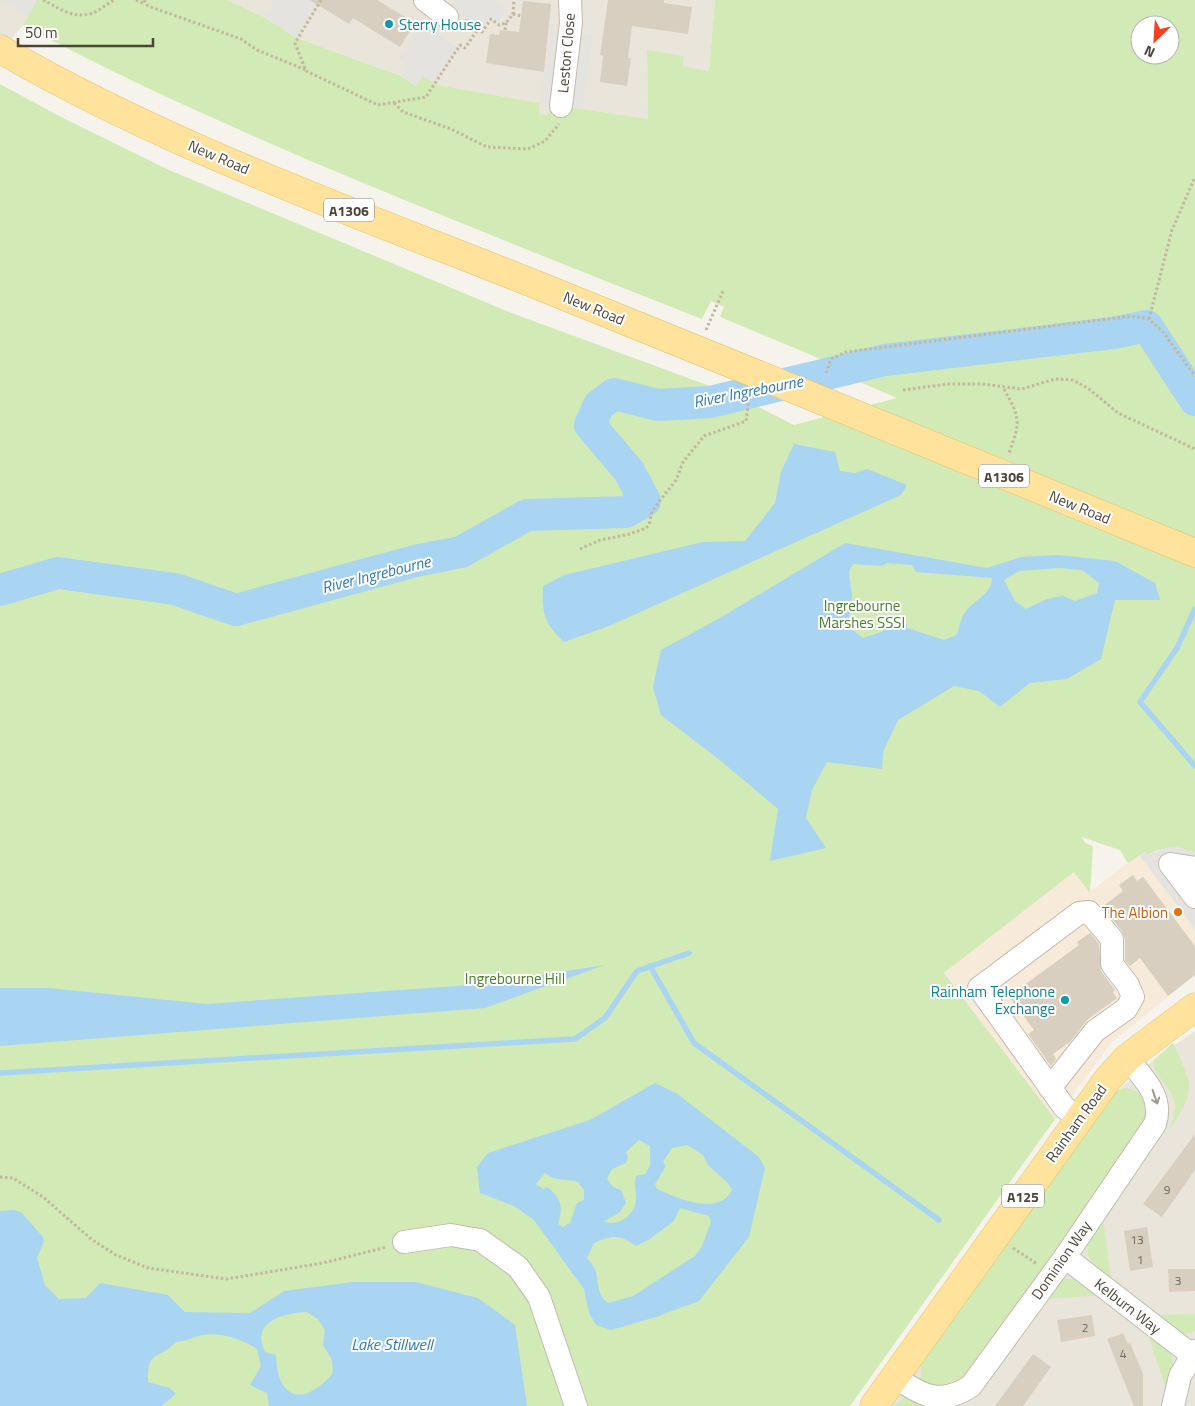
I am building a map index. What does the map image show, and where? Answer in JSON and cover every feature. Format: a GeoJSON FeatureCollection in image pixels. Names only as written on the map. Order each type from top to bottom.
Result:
{"type":"FeatureCollection","features":[{"type":"Feature","properties":{"kind":"main road","name":"New Road"},"geometry":{"type":"LineString","coordinates":[[0,49],[152,128],[273,180],[701,351],[1195,553]]}},
{"type":"Feature","properties":{"kind":"main road","name":"Rainham Road"},"geometry":{"type":"LineString","coordinates":[[874,1406],[1078,1118],[1127,1058],[1195,1007]]}},
{"type":"Feature","properties":{"kind":"street"},"geometry":{"type":"LineString","coordinates":[[425,0],[455,18]]}},
{"type":"Feature","properties":{"kind":"street","name":"Leston Close"},"geometry":{"type":"LineString","coordinates":[[561,106],[571,23],[570,0]]}},
{"type":"Feature","properties":{"kind":"street"},"geometry":{"type":"LineString","coordinates":[[1195,868],[1170,864],[1195,897]]}},
{"type":"Feature","properties":{"kind":"street"},"geometry":{"type":"LineString","coordinates":[[1050,1088],[1095,1031],[1126,1009],[1133,997],[1128,985],[1112,964],[1112,939],[1089,912],[1079,912],[979,988],[1050,1088],[1064,1107],[1078,1118]]}},
{"type":"Feature","properties":{"kind":"street","name":"Dominion Way"},"geometry":{"type":"LineString","coordinates":[[894,1376],[928,1398],[943,1400],[962,1394],[971,1386],[1059,1265],[1155,1124],[1158,1109],[1154,1091],[1127,1058]]}},
{"type":"Feature","properties":{"kind":"street"},"geometry":{"type":"LineString","coordinates":[[404,1242],[451,1235],[480,1240],[518,1267],[539,1297],[576,1406]]}},
{"type":"Feature","properties":{"kind":"street","name":"Kelburn Way"},"geometry":{"type":"LineString","coordinates":[[1059,1265],[1193,1353]]}},
{"type":"Feature","properties":{"kind":"street"},"geometry":{"type":"LineString","coordinates":[[1172,1406],[1180,1376],[1193,1353]]}},
{"type":"Feature","properties":{"kind":"path"},"geometry":{"type":"LineString","coordinates":[[43,0],[66,13],[75,14],[92,13],[114,0]]}},
{"type":"Feature","properties":{"kind":"path"},"geometry":{"type":"LineString","coordinates":[[136,0],[241,39],[257,50],[378,104],[426,97],[460,45],[465,48],[478,29]]}},
{"type":"Feature","properties":{"kind":"path"},"geometry":{"type":"LineString","coordinates":[[306,71],[294,43],[321,0]]}},
{"type":"Feature","properties":{"kind":"path"},"geometry":{"type":"LineString","coordinates":[[505,30],[506,24],[513,14],[514,0]]}},
{"type":"Feature","properties":{"kind":"path"},"geometry":{"type":"LineString","coordinates":[[513,14],[521,16]]}},
{"type":"Feature","properties":{"kind":"path"},"geometry":{"type":"LineString","coordinates":[[455,18],[482,32],[491,19],[499,25],[506,24]]}},
{"type":"Feature","properties":{"kind":"path"},"geometry":{"type":"LineString","coordinates":[[394,103],[403,112],[451,129],[480,145],[528,149],[545,141],[559,124],[564,112],[561,106]]}},
{"type":"Feature","properties":{"kind":"path"},"geometry":{"type":"LineString","coordinates":[[1149,318],[1172,230],[1195,177]]}},
{"type":"Feature","properties":{"kind":"path"},"geometry":{"type":"LineString","coordinates":[[701,351],[724,289]]}},
{"type":"Feature","properties":{"kind":"path"},"geometry":{"type":"LineString","coordinates":[[826,373],[831,359],[846,352],[1131,316],[1149,318],[1163,332],[1195,376]]}},
{"type":"Feature","properties":{"kind":"path"},"geometry":{"type":"LineString","coordinates":[[903,390],[948,384],[982,384],[1022,389],[1055,379],[1073,380],[1089,389],[1118,414],[1195,449]]}},
{"type":"Feature","properties":{"kind":"path"},"geometry":{"type":"LineString","coordinates":[[1004,388],[1018,414],[1018,427],[1013,440]]}},
{"type":"Feature","properties":{"kind":"path"},"geometry":{"type":"LineString","coordinates":[[580,550],[600,540],[630,534],[646,528],[649,525],[652,511],[676,480],[683,462],[707,434],[746,421],[749,399]]}},
{"type":"Feature","properties":{"kind":"path"},"geometry":{"type":"LineString","coordinates":[[0,1177],[13,1178],[43,1197],[91,1240],[116,1255],[148,1268],[226,1279],[323,1263],[404,1242]]}},
{"type":"Feature","properties":{"kind":"path"},"geometry":{"type":"LineString","coordinates":[[1006,1243],[1059,1265]]}},
{"type":"Feature","properties":{"kind":"shaded area"},"geometry":{"type":"Polygon","coordinates":[[[0,0],[37,0],[23,25],[0,54],[0,0]]]}},
{"type":"Feature","properties":{"kind":"shaded area"},"geometry":{"type":"Polygon","coordinates":[[[1,0],[37,0],[28,15],[1,0]]]}},
{"type":"Feature","properties":{"kind":"shaded area"},"geometry":{"type":"Polygon","coordinates":[[[227,0],[715,0],[709,71],[683,66],[684,56],[647,51],[648,119],[551,104],[549,115],[539,114],[540,103],[438,85],[416,86],[401,76],[297,38],[264,17],[227,0]]]}},
{"type":"Feature","properties":{"kind":"shaded area"},"geometry":{"type":"Polygon","coordinates":[[[274,0],[321,0],[297,38],[264,17],[274,0]]]}},
{"type":"Feature","properties":{"kind":"shaded area"},"geometry":{"type":"Polygon","coordinates":[[[455,0],[497,0],[496,3],[506,10],[498,21],[490,16],[482,29],[450,8],[455,0]]]}},
{"type":"Feature","properties":{"kind":"shaded area"},"geometry":{"type":"Polygon","coordinates":[[[421,24],[459,48],[435,83],[423,76],[416,86],[401,76],[408,66],[398,59],[421,24]]]}},
{"type":"Feature","properties":{"kind":"shaded area"},"geometry":{"type":"Polygon","coordinates":[[[551,29],[593,35],[582,109],[540,103],[551,29]]]}},
{"type":"Feature","properties":{"kind":"shaded area"},"geometry":{"type":"Polygon","coordinates":[[[1081,837],[1146,852],[1195,853],[1195,975],[1112,1042],[1055,1119],[944,973],[1074,872],[1090,892],[1127,863],[1120,850],[1081,837]]]}},
{"type":"Feature","properties":{"kind":"shaded area"},"geometry":{"type":"Polygon","coordinates":[[[1169,847],[1179,847],[1195,853],[1195,929],[1140,856],[1146,852],[1148,855],[1169,847]]]}},
{"type":"Feature","properties":{"kind":"shaded area"},"geometry":{"type":"Polygon","coordinates":[[[1195,1031],[1195,1406],[889,1406],[1106,1101],[1173,1043],[1175,1045],[1195,1031]]]}},
{"type":"Feature","properties":{"kind":"green space","name":"Ingrebourne Hill"},"geometry":{"type":"Polygon","coordinates":[[[37,0],[227,0],[264,17],[297,38],[401,76],[416,86],[423,75],[438,85],[540,103],[539,114],[548,115],[550,104],[648,119],[647,50],[684,56],[683,66],[709,71],[715,0],[1195,0],[1195,853],[1177,849],[1165,849],[1147,855],[1145,852],[1128,863],[1120,850],[1082,837],[1085,843],[1093,846],[1090,893],[1074,872],[944,973],[1055,1119],[850,1406],[0,1406],[0,84],[63,118],[169,170],[509,312],[737,396],[794,425],[897,398],[862,383],[816,357],[720,317],[724,307],[711,301],[702,319],[507,242],[313,162],[130,80],[23,25],[37,0]]]}},
{"type":"Feature","properties":{"kind":"green space"},"geometry":{"type":"Polygon","coordinates":[[[1173,1043],[1185,1071],[1189,1089],[1184,1106],[1169,1132],[1174,1112],[1174,1099],[1157,1073],[1153,1061],[1173,1043]]]}},
{"type":"Feature","properties":{"kind":"green space"},"geometry":{"type":"Polygon","coordinates":[[[1125,1088],[1139,1093],[1146,1103],[1148,1115],[1145,1129],[959,1387],[926,1388],[918,1378],[921,1376],[921,1364],[1116,1091],[1125,1088]]]}},
{"type":"Feature","properties":{"kind":"green space"},"geometry":{"type":"Polygon","coordinates":[[[1103,1218],[1111,1279],[1094,1264],[1087,1252],[1091,1237],[1103,1218]]]}},
{"type":"Feature","properties":{"kind":"green space"},"geometry":{"type":"Polygon","coordinates":[[[1063,1279],[1075,1279],[1101,1295],[1040,1300],[1054,1284],[1063,1279]]]}},
{"type":"Feature","properties":{"kind":"green space"},"geometry":{"type":"Polygon","coordinates":[[[1195,1314],[1195,1331],[1190,1333],[1178,1332],[1153,1315],[1195,1314]]]}},
{"type":"Feature","properties":{"kind":"green space"},"geometry":{"type":"Polygon","coordinates":[[[1147,1331],[1167,1348],[1172,1358],[1169,1384],[1165,1386],[1147,1331]]]}},
{"type":"Feature","properties":{"kind":"green space"},"geometry":{"type":"Polygon","coordinates":[[[905,1397],[922,1406],[893,1406],[905,1397]]]}},
{"type":"Feature","properties":{"kind":"water"},"geometry":{"type":"Polygon","coordinates":[[[794,444],[835,452],[840,471],[855,473],[867,469],[907,485],[901,495],[609,626],[564,642],[552,629],[544,611],[543,586],[564,575],[703,542],[745,541],[775,503],[781,472],[794,444]]]}},
{"type":"Feature","properties":{"kind":"water"},"geometry":{"type":"Polygon","coordinates":[[[845,543],[987,568],[1021,557],[1057,555],[1115,561],[1155,583],[1160,600],[1115,600],[1101,659],[1067,679],[1030,683],[1000,707],[979,691],[954,686],[898,720],[883,752],[882,769],[827,762],[812,790],[806,818],[826,848],[770,861],[778,809],[721,761],[661,715],[653,687],[661,650],[718,619],[845,543]],[[887,563],[882,566],[853,564],[849,571],[852,597],[848,626],[863,638],[882,632],[889,624],[902,622],[906,622],[907,628],[944,640],[957,635],[961,620],[966,611],[985,594],[991,584],[992,578],[916,572],[912,565],[887,563]],[[1060,568],[1019,571],[1004,580],[1015,601],[1026,609],[1047,599],[1063,596],[1075,601],[1097,593],[1099,583],[1082,570],[1060,568]]]}},
{"type":"Feature","properties":{"kind":"water"},"geometry":{"type":"Polygon","coordinates":[[[605,965],[485,1008],[0,1046],[0,988],[48,988],[207,1004],[485,984],[605,965]]]}},
{"type":"Feature","properties":{"kind":"water"},"geometry":{"type":"Polygon","coordinates":[[[655,1083],[676,1093],[759,1157],[765,1168],[749,1237],[699,1301],[656,1317],[611,1330],[596,1325],[589,1313],[584,1289],[534,1220],[514,1206],[480,1193],[477,1167],[488,1153],[590,1120],[655,1083]],[[639,1140],[626,1152],[628,1156],[626,1163],[612,1169],[607,1179],[613,1187],[621,1190],[626,1203],[619,1213],[604,1221],[609,1223],[624,1219],[633,1211],[636,1200],[636,1176],[645,1174],[650,1166],[650,1146],[639,1140]],[[687,1145],[672,1148],[663,1162],[666,1166],[655,1184],[657,1189],[675,1197],[697,1203],[708,1204],[726,1198],[732,1190],[728,1183],[708,1165],[703,1155],[687,1145]],[[545,1173],[536,1184],[543,1189],[547,1187],[556,1195],[561,1208],[558,1224],[563,1227],[570,1223],[577,1203],[584,1200],[584,1190],[578,1182],[557,1179],[545,1173]],[[680,1208],[674,1221],[650,1239],[636,1246],[626,1239],[616,1237],[606,1238],[594,1243],[587,1258],[595,1270],[600,1293],[604,1300],[608,1303],[633,1296],[695,1256],[702,1246],[711,1222],[709,1216],[680,1208]]]}},
{"type":"Feature","properties":{"kind":"water","name":"Lake Stillwell"},"geometry":{"type":"Polygon","coordinates":[[[13,1210],[21,1212],[43,1237],[44,1241],[37,1258],[45,1285],[59,1299],[86,1298],[100,1283],[168,1295],[185,1312],[250,1313],[284,1291],[353,1282],[416,1282],[478,1298],[515,1325],[527,1406],[269,1406],[267,1393],[250,1385],[261,1366],[257,1349],[232,1338],[210,1334],[176,1342],[155,1357],[149,1364],[148,1382],[170,1388],[176,1394],[161,1406],[0,1406],[0,1211],[13,1210]],[[307,1312],[289,1314],[272,1321],[262,1333],[265,1352],[276,1355],[278,1371],[282,1382],[287,1390],[295,1394],[313,1391],[333,1373],[332,1360],[323,1345],[325,1330],[318,1319],[307,1312]]]}},
{"type":"Feature","properties":{"kind":"building","name":"Sterry House"},"geometry":{"type":"Polygon","coordinates":[[[310,0],[377,0],[415,23],[400,47],[353,18],[349,24],[310,0]]]}},
{"type":"Feature","properties":{"kind":"building"},"geometry":{"type":"Polygon","coordinates":[[[608,0],[664,0],[664,3],[692,7],[688,34],[632,26],[628,58],[631,58],[627,86],[600,82],[603,56],[600,55],[608,0]]]}},
{"type":"Feature","properties":{"kind":"building"},"geometry":{"type":"Polygon","coordinates":[[[523,1],[551,4],[544,72],[486,63],[490,34],[499,35],[500,30],[519,32],[523,1]]]}},
{"type":"Feature","properties":{"kind":"building"},"geometry":{"type":"Polygon","coordinates":[[[1133,875],[1137,881],[1143,877],[1195,946],[1195,975],[1168,996],[1140,958],[1130,966],[1125,960],[1125,939],[1122,931],[1102,907],[1123,891],[1119,885],[1133,875]]]}},
{"type":"Feature","properties":{"kind":"building","name":"Rainham Telephone Exchange"},"geometry":{"type":"Polygon","coordinates":[[[1090,933],[1099,944],[1101,971],[1115,990],[1113,992],[1117,998],[1087,1020],[1070,1042],[1053,1054],[1056,1059],[1051,1066],[1028,1034],[1034,1030],[1009,996],[1079,945],[1077,942],[1090,933]]]}},
{"type":"Feature","properties":{"kind":"building"},"geometry":{"type":"Polygon","coordinates":[[[1195,1134],[1195,1170],[1162,1217],[1143,1204],[1195,1134]]]}},
{"type":"Feature","properties":{"kind":"building"},"geometry":{"type":"Polygon","coordinates":[[[1147,1227],[1153,1267],[1130,1271],[1124,1231],[1147,1227]]]}},
{"type":"Feature","properties":{"kind":"building"},"geometry":{"type":"Polygon","coordinates":[[[1168,1269],[1195,1269],[1195,1291],[1169,1292],[1168,1269]]]}},
{"type":"Feature","properties":{"kind":"building"},"geometry":{"type":"Polygon","coordinates":[[[1092,1315],[1095,1336],[1061,1342],[1057,1320],[1092,1315]]]}},
{"type":"Feature","properties":{"kind":"building"},"geometry":{"type":"Polygon","coordinates":[[[1123,1333],[1128,1344],[1130,1343],[1143,1374],[1143,1406],[1134,1406],[1107,1339],[1123,1333]]]}},
{"type":"Feature","properties":{"kind":"building"},"geometry":{"type":"Polygon","coordinates":[[[1033,1354],[1051,1367],[1023,1406],[995,1406],[1033,1354]]]}},
{"type":"Feature","properties":{"kind":"waterway","name":"River Ingrebourne"},"geometry":{"type":"LineString","coordinates":[[0,590],[58,573],[175,589],[236,610],[415,561],[461,552],[527,515],[626,512],[645,501],[629,471],[590,425],[599,405],[614,394],[658,405],[710,402],[885,360],[1113,333],[1147,326],[1195,400]]}},
{"type":"Feature","properties":{"kind":"waterway"},"geometry":{"type":"LineString","coordinates":[[1195,609],[1177,648],[1140,702],[1195,766]]}},
{"type":"Feature","properties":{"kind":"waterway"},"geometry":{"type":"LineString","coordinates":[[0,1073],[575,1039],[605,1018],[637,971],[689,953]]}},
{"type":"Feature","properties":{"kind":"waterway"},"geometry":{"type":"LineString","coordinates":[[650,966],[694,1043],[939,1220]]}},
{"type":"Feature","properties":{"kind":"place","name":"Sterry House"},"geometry":{"type":"Point","coordinates":[389,24]}},
{"type":"Feature","properties":{"kind":"place","name":"The Albion"},"geometry":{"type":"Point","coordinates":[1178,912]}},
{"type":"Feature","properties":{"kind":"place","name":"Rainham Telephone Exchange"},"geometry":{"type":"Point","coordinates":[1065,1000]}},
{"type":"Feature","properties":{"kind":"park label","name":"Ingrebourne Marshes SSSI"},"geometry":{"type":"Point","coordinates":[862,614]}}]}
